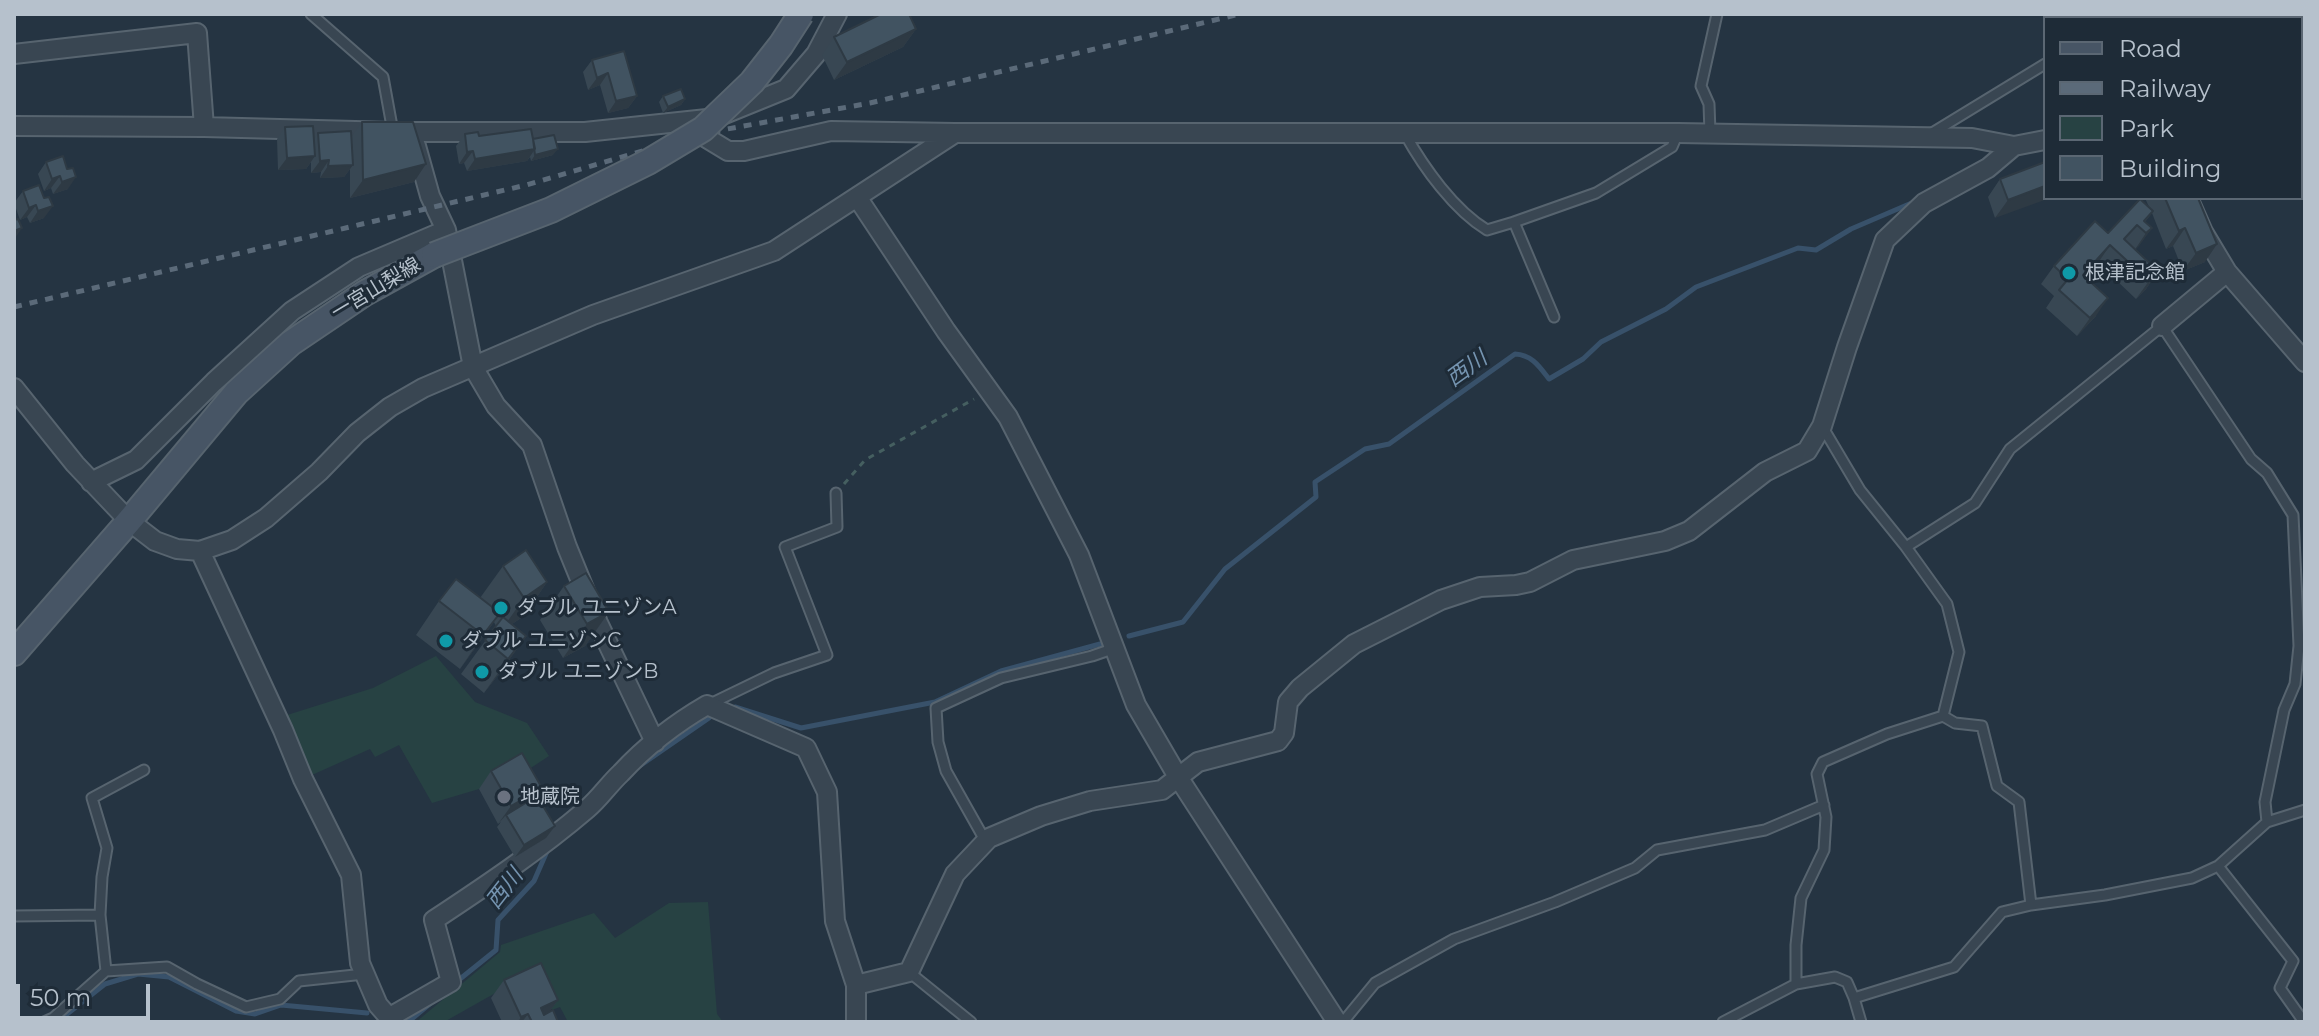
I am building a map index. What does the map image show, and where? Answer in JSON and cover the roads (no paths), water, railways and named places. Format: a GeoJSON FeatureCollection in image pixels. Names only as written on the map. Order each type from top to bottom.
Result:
{"type":"FeatureCollection","features":[{"type":"Feature","properties":{"kind":"main road","name":"一宮山梨線"},"geometry":{"type":"LineString","coordinates":[[14,653],[236,393],[291,343],[365,293],[434,255],[551,210],[648,162],[703,129],[752,82],[801,14]]}},
{"type":"Feature","properties":{"kind":"street"},"geometry":{"type":"LineString","coordinates":[[837,14],[816,54],[786,89],[693,128],[728,151],[744,151],[831,131],[1710,133],[1972,138],[2014,146],[2043,140]]}},
{"type":"Feature","properties":{"kind":"street"},"geometry":{"type":"LineString","coordinates":[[14,54],[197,33],[204,127]]}},
{"type":"Feature","properties":{"kind":"street"},"geometry":{"type":"LineString","coordinates":[[14,126],[585,132],[711,119]]}},
{"type":"Feature","properties":{"kind":"street"},"geometry":{"type":"LineString","coordinates":[[402,131],[446,230],[473,367],[496,406],[532,445],[567,547],[598,623],[655,742]]}},
{"type":"Feature","properties":{"kind":"street"},"geometry":{"type":"LineString","coordinates":[[14,388],[91,482],[129,521],[155,541],[177,549],[200,551],[232,540],[266,518],[319,472],[357,433],[390,407],[423,388],[593,315],[774,251],[955,133]]}},
{"type":"Feature","properties":{"kind":"street"},"geometry":{"type":"LineString","coordinates":[[856,985],[909,972],[955,874],[989,838],[1041,816],[1090,801],[1162,790],[1198,762],[1278,741],[1284,733],[1288,702],[1300,688],[1354,644],[1441,600],[1480,587],[1530,582],[1573,560],[1665,541],[1689,531],[1765,472],[1807,451],[1822,426],[1885,240],[1924,203],[1988,168],[2014,146]]}},
{"type":"Feature","properties":{"kind":"street"},"geometry":{"type":"LineString","coordinates":[[857,197],[946,331],[1008,417],[1079,555],[1136,705],[1178,777],[1337,1022]]}},
{"type":"Feature","properties":{"kind":"street"},"geometry":{"type":"LineString","coordinates":[[2189,200],[2203,232],[2227,272],[2305,362]]}},
{"type":"Feature","properties":{"kind":"street"},"geometry":{"type":"LineString","coordinates":[[91,482],[136,460],[214,382],[292,311],[359,267],[446,230]]}},
{"type":"Feature","properties":{"kind":"street"},"geometry":{"type":"LineString","coordinates":[[2162,326],[2227,272]]}},
{"type":"Feature","properties":{"kind":"street"},"geometry":{"type":"LineString","coordinates":[[200,551],[303,779],[351,875],[360,963],[378,1005],[391,1019],[451,982],[434,920],[519,863],[590,806],[622,771],[655,742],[707,705],[806,748],[827,792],[835,921],[856,985],[856,1022]]}},
{"type":"Feature","properties":{"kind":"lane"},"geometry":{"type":"LineString","coordinates":[[311,14],[383,77],[402,131]]}},
{"type":"Feature","properties":{"kind":"lane"},"geometry":{"type":"LineString","coordinates":[[1710,133],[1709,104],[1701,86],[1717,14]]}},
{"type":"Feature","properties":{"kind":"lane"},"geometry":{"type":"LineString","coordinates":[[1926,137],[2043,65]]}},
{"type":"Feature","properties":{"kind":"lane"},"geometry":{"type":"LineString","coordinates":[[1404,133],[1418,158],[1469,219],[1487,230],[1596,193],[1672,147],[1678,133]]}},
{"type":"Feature","properties":{"kind":"lane"},"geometry":{"type":"LineString","coordinates":[[1514,222],[1554,317]]}},
{"type":"Feature","properties":{"kind":"lane"},"geometry":{"type":"LineString","coordinates":[[1906,547],[1975,503],[2010,449],[2162,326],[2251,459],[2267,473],[2293,515],[2299,646],[2295,684],[2284,710],[2265,802],[2267,822]]}},
{"type":"Feature","properties":{"kind":"lane"},"geometry":{"type":"LineString","coordinates":[[1822,426],[1860,490],[1947,604],[1959,652],[1943,716]]}},
{"type":"Feature","properties":{"kind":"lane"},"geometry":{"type":"LineString","coordinates":[[707,705],[774,673],[827,655],[785,547],[837,527],[836,493]]}},
{"type":"Feature","properties":{"kind":"lane"},"geometry":{"type":"LineString","coordinates":[[986,842],[946,771],[938,742],[936,708],[1001,678],[1115,648]]}},
{"type":"Feature","properties":{"kind":"lane"},"geometry":{"type":"LineString","coordinates":[[1796,984],[1801,898],[1824,850],[1826,817],[1817,774],[1823,762],[1887,734],[1943,716],[1955,723],[1982,726],[1997,786],[2019,802],[2031,905]]}},
{"type":"Feature","properties":{"kind":"lane"},"geometry":{"type":"LineString","coordinates":[[106,971],[100,915],[107,848],[92,798],[144,770]]}},
{"type":"Feature","properties":{"kind":"lane"},"geometry":{"type":"LineString","coordinates":[[1343,1022],[1375,983],[1454,939],[1555,902],[1635,868],[1657,850],[1765,830],[1824,805]]}},
{"type":"Feature","properties":{"kind":"lane"},"geometry":{"type":"LineString","coordinates":[[1854,998],[1954,967],[2002,912],[2192,878],[2218,866],[2267,822],[2305,810]]}},
{"type":"Feature","properties":{"kind":"lane"},"geometry":{"type":"LineString","coordinates":[[2218,866],[2293,961],[2280,988],[2304,1022]]}},
{"type":"Feature","properties":{"kind":"lane"},"geometry":{"type":"LineString","coordinates":[[14,916],[100,915]]}},
{"type":"Feature","properties":{"kind":"lane"},"geometry":{"type":"LineString","coordinates":[[44,1022],[53,1018],[106,971],[167,967],[246,1007],[280,999],[299,981],[364,974]]}},
{"type":"Feature","properties":{"kind":"lane"},"geometry":{"type":"LineString","coordinates":[[909,972],[971,1022]]}},
{"type":"Feature","properties":{"kind":"lane"},"geometry":{"type":"LineString","coordinates":[[1723,1022],[1796,984],[1835,977],[1847,982],[1861,1022]]}},
{"type":"Feature","properties":{"kind":"waterway","name":"西川"},"geometry":{"type":"LineString","coordinates":[[1129,636],[1183,622],[1225,569],[1316,497],[1315,482],[1365,449],[1389,444],[1515,354],[1531,359],[1549,379],[1583,359],[1601,342],[1666,309],[1696,287],[1798,248],[1816,250],[1851,229],[1914,202]]}},
{"type":"Feature","properties":{"kind":"waterway","name":"西川"},"geometry":{"type":"LineString","coordinates":[[735,707],[801,728],[935,702],[1001,671],[1100,644]]}},
{"type":"Feature","properties":{"kind":"waterway","name":"西川"},"geometry":{"type":"LineString","coordinates":[[641,765],[709,718]]}},
{"type":"Feature","properties":{"kind":"waterway","name":"西川"},"geometry":{"type":"LineString","coordinates":[[455,983],[496,950],[498,920],[534,881],[548,849]]}},
{"type":"Feature","properties":{"kind":"waterway","name":"西川"},"geometry":{"type":"LineString","coordinates":[[57,1022],[105,984],[138,974],[169,977],[236,1011],[255,1014],[281,1005],[367,1013]]}},
{"type":"Feature","properties":{"kind":"waterway","name":"西川"},"geometry":{"type":"LineString","coordinates":[[408,1022],[432,1002]]}},
{"type":"Feature","properties":{"kind":"railway"},"geometry":{"type":"LineString","coordinates":[[14,307],[526,185],[700,134],[870,103],[1240,14]]}},
{"type":"Feature","properties":{"kind":"place","name":"根津記念館"},"geometry":{"type":"Point","coordinates":[2069,273]}},
{"type":"Feature","properties":{"kind":"place","name":"ダブル ユニゾンA"},"geometry":{"type":"Point","coordinates":[501,608]}},
{"type":"Feature","properties":{"kind":"place","name":"ダブル ユニゾンC"},"geometry":{"type":"Point","coordinates":[446,641]}},
{"type":"Feature","properties":{"kind":"place","name":"ダブル ユニゾンB"},"geometry":{"type":"Point","coordinates":[482,672]}},
{"type":"Feature","properties":{"kind":"place","name":"地蔵院"},"geometry":{"type":"Point","coordinates":[504,797]}}]}
